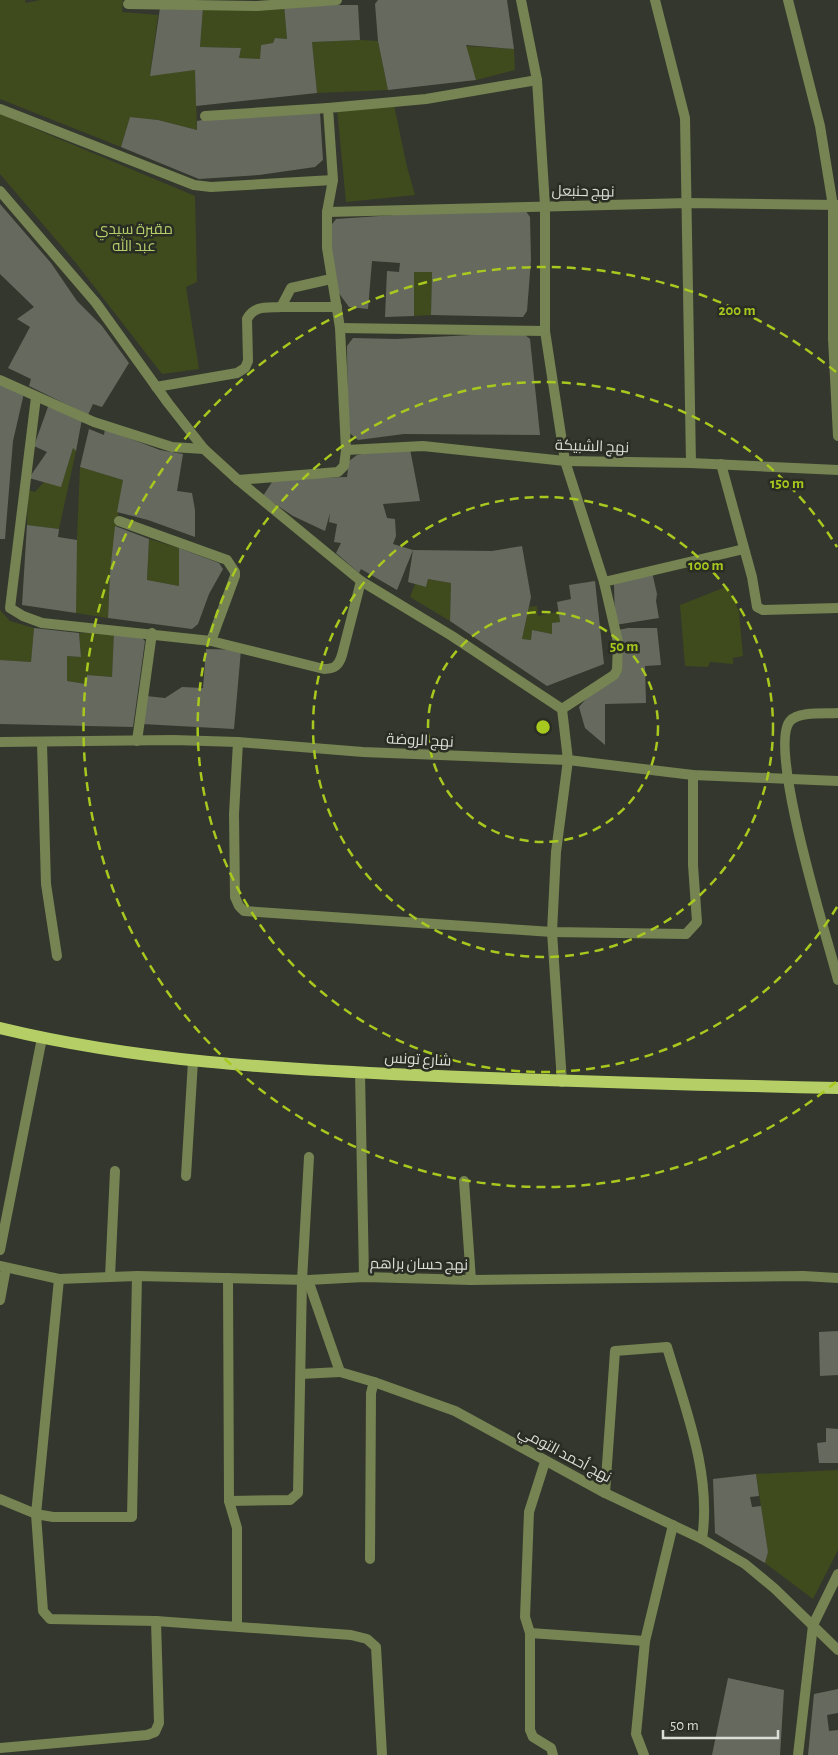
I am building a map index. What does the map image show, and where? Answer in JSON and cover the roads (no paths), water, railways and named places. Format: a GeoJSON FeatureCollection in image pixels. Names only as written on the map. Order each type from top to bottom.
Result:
{"type":"FeatureCollection","features":[{"type":"Feature","properties":{"kind":"main road","name":"شارع تونس"},"geometry":{"type":"LineString","coordinates":[[0,1028],[42,1038],[194,1061],[360,1073],[562,1082],[838,1088]]}},
{"type":"Feature","properties":{"kind":"street"},"geometry":{"type":"LineString","coordinates":[[128,4],[257,6],[338,0]]}},
{"type":"Feature","properties":{"kind":"street"},"geometry":{"type":"LineString","coordinates":[[521,0],[537,80],[545,205],[545,331],[565,461],[604,582],[618,642],[617,670],[611,678],[562,709]]}},
{"type":"Feature","properties":{"kind":"street"},"geometry":{"type":"LineString","coordinates":[[655,0],[685,118],[688,203],[691,463]]}},
{"type":"Feature","properties":{"kind":"street"},"geometry":{"type":"LineString","coordinates":[[788,0],[820,126],[835,205],[833,339],[838,436]]}},
{"type":"Feature","properties":{"kind":"street"},"geometry":{"type":"LineString","coordinates":[[205,116],[426,100],[537,80]]}},
{"type":"Feature","properties":{"kind":"street"},"geometry":{"type":"LineString","coordinates":[[238,480],[338,472],[344,466],[346,450],[340,328],[327,248],[327,212],[333,180],[328,108]]}},
{"type":"Feature","properties":{"kind":"street"},"geometry":{"type":"LineString","coordinates":[[0,109],[194,185],[211,187],[333,180]]}},
{"type":"Feature","properties":{"kind":"street"},"geometry":{"type":"LineString","coordinates":[[0,191],[96,303],[156,388],[204,449],[238,480],[361,581],[452,636],[562,709],[568,760],[556,852],[552,932],[562,1082]]}},
{"type":"Feature","properties":{"kind":"street","name":"نهج حنبعل"},"geometry":{"type":"LineString","coordinates":[[327,212],[545,205],[611,207],[688,203],[835,205]]}},
{"type":"Feature","properties":{"kind":"street"},"geometry":{"type":"LineString","coordinates":[[280,307],[291,288],[331,280]]}},
{"type":"Feature","properties":{"kind":"street"},"geometry":{"type":"LineString","coordinates":[[156,388],[237,373],[245,368],[248,361],[247,319],[250,313],[258,308],[337,307]]}},
{"type":"Feature","properties":{"kind":"street"},"geometry":{"type":"LineString","coordinates":[[340,328],[545,331]]}},
{"type":"Feature","properties":{"kind":"street"},"geometry":{"type":"LineString","coordinates":[[0,380],[94,422],[172,447],[204,449]]}},
{"type":"Feature","properties":{"kind":"street"},"geometry":{"type":"LineString","coordinates":[[10,608],[36,397]]}},
{"type":"Feature","properties":{"kind":"street","name":"نهج الشبيكة"},"geometry":{"type":"LineString","coordinates":[[346,450],[423,446],[565,461],[691,463],[838,470]]}},
{"type":"Feature","properties":{"kind":"street"},"geometry":{"type":"LineString","coordinates":[[721,464],[757,606],[763,610],[838,608]]}},
{"type":"Feature","properties":{"kind":"street"},"geometry":{"type":"LineString","coordinates":[[119,521],[227,560],[233,568],[235,576],[211,641]]}},
{"type":"Feature","properties":{"kind":"street"},"geometry":{"type":"LineString","coordinates":[[604,582],[744,549]]}},
{"type":"Feature","properties":{"kind":"street"},"geometry":{"type":"LineString","coordinates":[[0,603],[22,616],[42,623],[152,633],[211,641],[324,669],[332,669],[339,664],[342,655],[361,581]]}},
{"type":"Feature","properties":{"kind":"street"},"geometry":{"type":"LineString","coordinates":[[137,741],[152,633]]}},
{"type":"Feature","properties":{"kind":"street"},"geometry":{"type":"LineString","coordinates":[[838,713],[796,717],[790,721],[786,732],[786,778],[798,834],[838,980]]}},
{"type":"Feature","properties":{"kind":"street","name":"نهج الروضة"},"geometry":{"type":"LineString","coordinates":[[0,742],[238,742],[363,752],[568,760],[693,774],[838,781]]}},
{"type":"Feature","properties":{"kind":"street"},"geometry":{"type":"LineString","coordinates":[[42,742],[46,884],[57,956]]}},
{"type":"Feature","properties":{"kind":"street"},"geometry":{"type":"LineString","coordinates":[[238,742],[234,814],[236,897],[238,906],[244,912],[552,932],[686,934],[692,930],[696,922],[693,865],[693,774]]}},
{"type":"Feature","properties":{"kind":"street"},"geometry":{"type":"LineString","coordinates":[[0,1250],[42,1038]]}},
{"type":"Feature","properties":{"kind":"street"},"geometry":{"type":"LineString","coordinates":[[186,1176],[194,1061]]}},
{"type":"Feature","properties":{"kind":"street"},"geometry":{"type":"LineString","coordinates":[[360,1073],[364,1277]]}},
{"type":"Feature","properties":{"kind":"street"},"geometry":{"type":"LineString","coordinates":[[230,1501],[290,1500],[297,1495],[309,1157]]}},
{"type":"Feature","properties":{"kind":"street"},"geometry":{"type":"LineString","coordinates":[[110,1277],[114,1171]]}},
{"type":"Feature","properties":{"kind":"street"},"geometry":{"type":"LineString","coordinates":[[464,1181],[471,1280]]}},
{"type":"Feature","properties":{"kind":"street"},"geometry":{"type":"LineString","coordinates":[[0,1300],[3,1267]]}},
{"type":"Feature","properties":{"kind":"street","name":"نهج حسان براهم"},"geometry":{"type":"LineString","coordinates":[[3,1267],[59,1279],[137,1276],[305,1280],[364,1277],[471,1280],[802,1276],[838,1278]]}},
{"type":"Feature","properties":{"kind":"street"},"geometry":{"type":"LineString","coordinates":[[0,1499],[36,1514],[52,1517],[132,1517],[137,1276]]}},
{"type":"Feature","properties":{"kind":"street"},"geometry":{"type":"LineString","coordinates":[[228,1278],[230,1501],[237,1528],[237,1625]]}},
{"type":"Feature","properties":{"kind":"street"},"geometry":{"type":"LineString","coordinates":[[59,1279],[36,1514],[43,1611],[50,1619],[237,1625],[351,1635],[373,1642],[376,1647],[382,1755]]}},
{"type":"Feature","properties":{"kind":"street"},"geometry":{"type":"LineString","coordinates":[[305,1280],[340,1372]]}},
{"type":"Feature","properties":{"kind":"street"},"geometry":{"type":"LineString","coordinates":[[605,1493],[615,1351],[667,1347],[698,1450],[706,1517],[702,1539]]}},
{"type":"Feature","properties":{"kind":"street","name":"نهج أحمد التومي"},"geometry":{"type":"LineString","coordinates":[[301,1374],[340,1372],[455,1411],[545,1462],[702,1539],[745,1564],[774,1588],[838,1650]]}},
{"type":"Feature","properties":{"kind":"street"},"geometry":{"type":"LineString","coordinates":[[370,1560],[371,1393],[374,1382]]}},
{"type":"Feature","properties":{"kind":"street"},"geometry":{"type":"LineString","coordinates":[[545,1462],[529,1512],[524,1617],[530,1633],[530,1730],[533,1737],[551,1748],[553,1755]]}},
{"type":"Feature","properties":{"kind":"street"},"geometry":{"type":"LineString","coordinates":[[644,1755],[636,1734],[645,1641],[673,1525]]}},
{"type":"Feature","properties":{"kind":"street"},"geometry":{"type":"LineString","coordinates":[[798,1755],[812,1625],[838,1574]]}},
{"type":"Feature","properties":{"kind":"street"},"geometry":{"type":"LineString","coordinates":[[0,1748],[147,1736],[155,1732],[159,1723],[156,1621]]}},
{"type":"Feature","properties":{"kind":"street"},"geometry":{"type":"LineString","coordinates":[[530,1633],[645,1641]]}},
{"type":"Feature","properties":{"kind":"park label","name":"مقبرة سيدي عبد الله"},"geometry":{"type":"Point","coordinates":[134,238]}}]}
